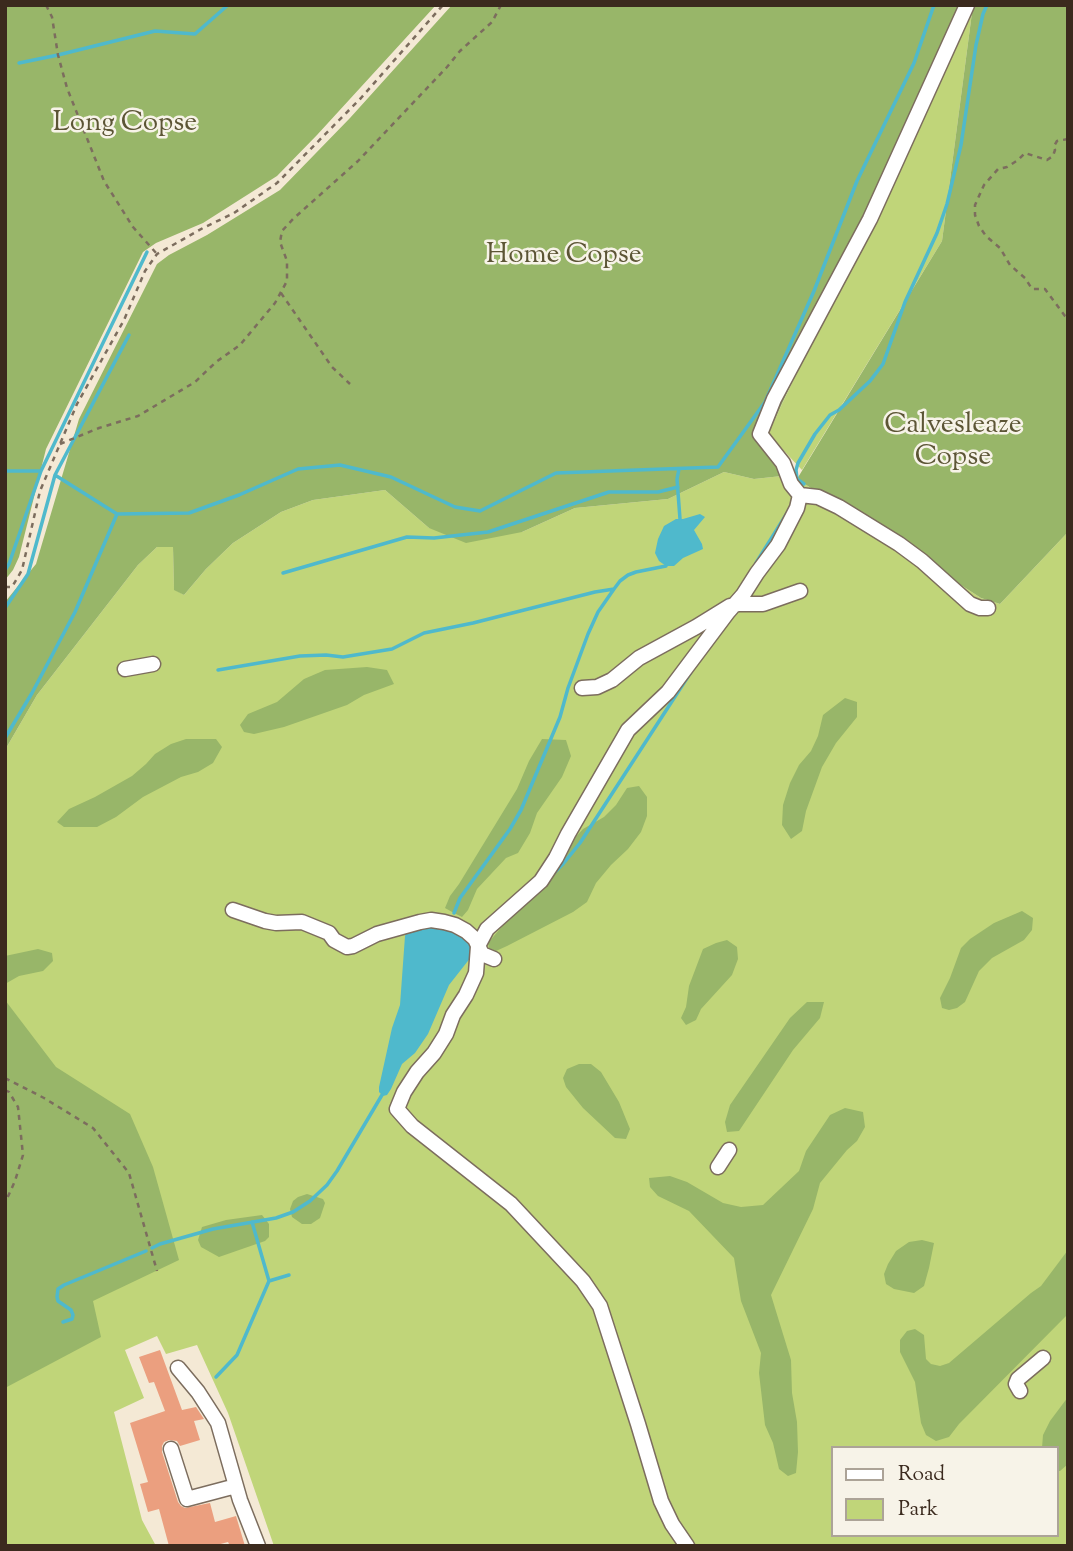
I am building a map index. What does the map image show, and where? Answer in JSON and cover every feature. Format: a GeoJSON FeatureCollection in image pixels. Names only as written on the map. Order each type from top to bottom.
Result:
{"type":"FeatureCollection","features":[{"type":"Feature","properties":{"kind":"lane"},"geometry":{"type":"LineString","coordinates":[[967,5],[870,219],[780,388],[760,434],[783,463],[791,484],[800,495],[818,497],[899,544],[970,604],[988,608]]}},
{"type":"Feature","properties":{"kind":"lane"},"geometry":{"type":"LineString","coordinates":[[687,1546],[661,1501],[600,1306],[583,1281],[511,1205],[412,1126],[397,1109],[417,1072],[446,1034],[453,1015],[466,995],[476,973],[479,945],[487,929],[541,881],[628,730],[668,692],[743,595],[778,545],[797,508],[800,495]]}},
{"type":"Feature","properties":{"kind":"lane"},"geometry":{"type":"LineString","coordinates":[[582,688],[597,687],[612,680],[648,652],[730,606],[763,604],[800,590]]}},
{"type":"Feature","properties":{"kind":"lane"},"geometry":{"type":"LineString","coordinates":[[125,670],[153,664]]}},
{"type":"Feature","properties":{"kind":"lane"},"geometry":{"type":"LineString","coordinates":[[233,910],[276,923],[302,922],[329,933],[334,940],[347,947],[377,933],[431,920],[455,925],[466,931],[479,945],[482,954],[494,959]]}},
{"type":"Feature","properties":{"kind":"lane"},"geometry":{"type":"LineString","coordinates":[[718,1167],[729,1150]]}},
{"type":"Feature","properties":{"kind":"lane"},"geometry":{"type":"LineString","coordinates":[[1020,1391],[1016,1384],[1018,1379],[1043,1358]]}},
{"type":"Feature","properties":{"kind":"lane"},"geometry":{"type":"LineString","coordinates":[[178,1368],[218,1423],[236,1486],[258,1546]]}},
{"type":"Feature","properties":{"kind":"lane"},"geometry":{"type":"LineString","coordinates":[[171,1449],[187,1499],[236,1486]]}},
{"type":"Feature","properties":{"kind":"path"},"geometry":{"type":"LineString","coordinates":[[46,5],[52,17],[67,89],[104,181],[133,227],[157,254]]}},
{"type":"Feature","properties":{"kind":"path"},"geometry":{"type":"LineString","coordinates":[[5,587],[12,587],[22,570],[40,491],[77,404],[124,320],[145,271],[157,254],[234,213],[276,183],[361,98],[443,5]]}},
{"type":"Feature","properties":{"kind":"path"},"geometry":{"type":"LineString","coordinates":[[60,444],[138,416],[195,382],[216,362],[240,345],[275,303],[287,281],[287,261],[280,242],[282,231],[358,161],[460,51],[492,22],[501,5]]}},
{"type":"Feature","properties":{"kind":"path"},"geometry":{"type":"LineString","coordinates":[[1068,139],[1057,141],[1053,156],[1047,160],[1026,153],[1007,167],[998,169],[984,184],[975,205],[975,215],[986,236],[1000,248],[1010,265],[1025,278],[1032,289],[1045,289],[1068,318]]}},
{"type":"Feature","properties":{"kind":"path"},"geometry":{"type":"LineString","coordinates":[[281,293],[332,367],[350,384]]}},
{"type":"Feature","properties":{"kind":"path"},"geometry":{"type":"LineString","coordinates":[[5,1078],[93,1128],[129,1173],[157,1271]]}},
{"type":"Feature","properties":{"kind":"path"},"geometry":{"type":"LineString","coordinates":[[5,1090],[18,1107],[23,1155],[5,1203]]}},
{"type":"Feature","properties":{"kind":"green space","name":"Long Copse"},"geometry":{"type":"Polygon","coordinates":[[[5,5],[436,5],[277,176],[203,223],[156,243],[143,252],[46,449],[19,557],[5,580],[5,5]]]}},
{"type":"Feature","properties":{"kind":"green space","name":"Home Copse"},"geometry":{"type":"Polygon","coordinates":[[[452,5],[967,5],[768,434],[760,442],[782,476],[754,479],[724,472],[668,499],[575,508],[522,532],[466,543],[429,528],[385,490],[313,500],[281,512],[233,543],[184,595],[174,590],[173,547],[157,547],[138,565],[37,695],[5,750],[5,602],[36,564],[79,419],[157,264],[280,190],[350,118],[452,5]]]}},
{"type":"Feature","properties":{"kind":"green space"},"geometry":{"type":"Polygon","coordinates":[[[973,5],[942,241],[802,470],[768,434],[856,258],[973,5]]]}},
{"type":"Feature","properties":{"kind":"green space","name":"Calvesleaze Copse"},"geometry":{"type":"Polygon","coordinates":[[[973,5],[1068,5],[1068,532],[1000,604],[981,598],[797,479],[942,241],[973,5]]]}},
{"type":"Feature","properties":{"kind":"green space"},"geometry":{"type":"Polygon","coordinates":[[[724,472],[754,479],[782,476],[797,479],[981,598],[1000,604],[1068,532],[1068,1546],[274,1546],[228,1413],[197,1345],[166,1354],[157,1336],[125,1350],[144,1398],[114,1412],[142,1520],[156,1546],[5,1546],[5,750],[37,695],[138,565],[157,547],[173,546],[174,589],[184,595],[233,543],[281,512],[313,500],[385,490],[429,528],[522,532],[575,508],[668,499],[724,472]]]}},
{"type":"Feature","properties":{"kind":"green space"},"geometry":{"type":"Polygon","coordinates":[[[367,667],[387,670],[394,684],[364,695],[347,705],[284,727],[254,734],[244,732],[240,725],[248,714],[277,702],[304,679],[325,670],[367,667]]]}},
{"type":"Feature","properties":{"kind":"green space"},"geometry":{"type":"Polygon","coordinates":[[[845,698],[857,702],[857,717],[836,743],[822,767],[806,811],[802,831],[791,839],[782,825],[783,805],[790,783],[799,765],[811,751],[823,715],[845,698]]]}},
{"type":"Feature","properties":{"kind":"green space"},"geometry":{"type":"Polygon","coordinates":[[[186,739],[216,739],[222,747],[213,763],[143,797],[97,827],[64,827],[57,822],[69,809],[132,776],[155,754],[186,739]]]}},
{"type":"Feature","properties":{"kind":"green space"},"geometry":{"type":"Polygon","coordinates":[[[542,739],[566,740],[571,756],[562,777],[537,813],[530,833],[518,853],[506,858],[477,889],[462,917],[445,908],[450,896],[517,789],[542,739]]]}},
{"type":"Feature","properties":{"kind":"green space"},"geometry":{"type":"Polygon","coordinates":[[[639,786],[647,797],[647,816],[641,832],[596,883],[587,902],[507,946],[496,951],[489,948],[488,943],[583,829],[604,817],[627,788],[639,786]]]}},
{"type":"Feature","properties":{"kind":"green space"},"geometry":{"type":"Polygon","coordinates":[[[1022,911],[1033,918],[1032,930],[1024,940],[992,958],[979,971],[965,1002],[957,1008],[942,1008],[940,998],[961,948],[994,923],[1022,911]]]}},
{"type":"Feature","properties":{"kind":"green space"},"geometry":{"type":"Polygon","coordinates":[[[727,940],[737,947],[738,959],[732,975],[701,1009],[696,1020],[686,1025],[681,1018],[703,949],[727,940]]]}},
{"type":"Feature","properties":{"kind":"green space"},"geometry":{"type":"Polygon","coordinates":[[[38,949],[52,953],[53,961],[43,971],[19,976],[5,984],[5,956],[38,949]]]}},
{"type":"Feature","properties":{"kind":"green space"},"geometry":{"type":"Polygon","coordinates":[[[5,1000],[56,1067],[130,1114],[153,1167],[179,1260],[93,1301],[101,1337],[5,1388],[5,1000]]]}},
{"type":"Feature","properties":{"kind":"green space"},"geometry":{"type":"Polygon","coordinates":[[[807,1002],[824,1002],[820,1018],[793,1050],[739,1131],[727,1132],[725,1122],[730,1105],[790,1018],[807,1002]]]}},
{"type":"Feature","properties":{"kind":"green space"},"geometry":{"type":"Polygon","coordinates":[[[579,1064],[591,1064],[601,1072],[619,1102],[630,1129],[626,1139],[615,1138],[583,1108],[566,1087],[563,1078],[567,1069],[579,1064]]]}},
{"type":"Feature","properties":{"kind":"green space"},"geometry":{"type":"Polygon","coordinates":[[[845,1108],[863,1112],[865,1127],[857,1141],[820,1183],[813,1209],[771,1295],[791,1360],[792,1393],[797,1422],[796,1473],[788,1476],[779,1469],[773,1443],[765,1425],[759,1373],[761,1353],[741,1301],[734,1258],[689,1211],[658,1196],[650,1187],[649,1178],[670,1176],[687,1182],[723,1203],[741,1207],[763,1205],[799,1171],[806,1151],[830,1115],[845,1108]]]}},
{"type":"Feature","properties":{"kind":"green space"},"geometry":{"type":"Polygon","coordinates":[[[307,1194],[323,1199],[325,1203],[320,1218],[311,1224],[302,1224],[292,1217],[290,1209],[293,1201],[307,1194]]]}},
{"type":"Feature","properties":{"kind":"green space"},"geometry":{"type":"Polygon","coordinates":[[[262,1215],[269,1224],[269,1237],[265,1241],[219,1257],[201,1247],[198,1240],[202,1227],[226,1220],[262,1215]]]}},
{"type":"Feature","properties":{"kind":"green space"},"geometry":{"type":"Polygon","coordinates":[[[922,1240],[934,1243],[924,1286],[914,1293],[894,1289],[886,1284],[884,1274],[896,1251],[909,1242],[922,1240]]]}},
{"type":"Feature","properties":{"kind":"green space"},"geometry":{"type":"Polygon","coordinates":[[[1068,1250],[1068,1314],[949,1437],[936,1441],[926,1435],[921,1423],[915,1382],[900,1352],[900,1340],[907,1331],[915,1329],[924,1335],[926,1359],[931,1364],[940,1366],[949,1363],[1041,1286],[1068,1250]]]}},
{"type":"Feature","properties":{"kind":"green space"},"geometry":{"type":"Polygon","coordinates":[[[1068,1397],[1068,1464],[1060,1471],[1059,1446],[1042,1446],[1043,1435],[1068,1397]]]}},
{"type":"Feature","properties":{"kind":"water"},"geometry":{"type":"Polygon","coordinates":[[[700,514],[705,517],[694,530],[703,549],[683,558],[674,566],[666,566],[659,561],[655,553],[664,526],[676,519],[700,514]]]}},
{"type":"Feature","properties":{"kind":"water"},"geometry":{"type":"Polygon","coordinates":[[[415,927],[446,927],[465,937],[470,945],[471,957],[449,985],[428,1034],[415,1053],[402,1064],[391,1089],[383,1096],[379,1087],[400,1005],[405,936],[415,927]]]}},
{"type":"Feature","properties":{"kind":"building"},"geometry":{"type":"Polygon","coordinates":[[[160,1350],[182,1410],[196,1407],[204,1419],[194,1421],[200,1440],[180,1446],[177,1441],[169,1440],[162,1446],[178,1502],[185,1508],[210,1503],[215,1522],[236,1516],[245,1546],[230,1546],[228,1542],[213,1546],[169,1546],[159,1509],[148,1512],[140,1484],[148,1482],[130,1423],[165,1411],[154,1382],[149,1383],[139,1357],[160,1350]]]}},
{"type":"Feature","properties":{"kind":"waterway"},"geometry":{"type":"LineString","coordinates":[[19,63],[155,31],[195,34],[228,5]]}},
{"type":"Feature","properties":{"kind":"waterway"},"geometry":{"type":"LineString","coordinates":[[55,475],[117,514],[189,513],[298,469],[340,465],[391,477],[455,507],[480,511],[556,473],[718,467],[765,402],[814,291],[857,181],[914,63],[934,5]]}},
{"type":"Feature","properties":{"kind":"waterway"},"geometry":{"type":"LineString","coordinates":[[804,484],[797,479],[798,463],[830,415],[870,381],[883,364],[905,302],[937,233],[961,145],[976,45],[987,5]]}},
{"type":"Feature","properties":{"kind":"waterway"},"geometry":{"type":"LineString","coordinates":[[5,570],[41,471],[147,252]]}},
{"type":"Feature","properties":{"kind":"waterway"},"geometry":{"type":"LineString","coordinates":[[5,608],[28,574],[55,475],[129,335]]}},
{"type":"Feature","properties":{"kind":"waterway"},"geometry":{"type":"LineString","coordinates":[[679,469],[677,479],[680,519]]}},
{"type":"Feature","properties":{"kind":"waterway"},"geometry":{"type":"LineString","coordinates":[[5,471],[41,471]]}},
{"type":"Feature","properties":{"kind":"waterway"},"geometry":{"type":"LineString","coordinates":[[283,573],[407,537],[434,538],[488,532],[609,492],[658,492],[678,487]]}},
{"type":"Feature","properties":{"kind":"waterway"},"geometry":{"type":"LineString","coordinates":[[756,563],[789,510]]}},
{"type":"Feature","properties":{"kind":"waterway"},"geometry":{"type":"LineString","coordinates":[[5,738],[75,612],[117,514]]}},
{"type":"Feature","properties":{"kind":"waterway"},"geometry":{"type":"LineString","coordinates":[[218,670],[300,656],[343,657],[392,649],[424,633],[614,589],[628,575],[666,566]]}},
{"type":"Feature","properties":{"kind":"waterway"},"geometry":{"type":"LineString","coordinates":[[454,913],[460,898],[521,810],[560,717],[588,634],[598,612],[614,589]]}},
{"type":"Feature","properties":{"kind":"waterway"},"geometry":{"type":"LineString","coordinates":[[554,873],[580,843],[691,672]]}},
{"type":"Feature","properties":{"kind":"waterway"},"geometry":{"type":"LineString","coordinates":[[152,1248],[213,1229],[276,1218],[293,1212],[310,1201],[337,1171],[382,1095]]}},
{"type":"Feature","properties":{"kind":"waterway"},"geometry":{"type":"LineString","coordinates":[[216,1377],[237,1355],[269,1281],[252,1222]]}},
{"type":"Feature","properties":{"kind":"waterway"},"geometry":{"type":"LineString","coordinates":[[63,1322],[72,1319],[73,1315],[71,1310],[58,1301],[58,1289],[146,1251]]}},
{"type":"Feature","properties":{"kind":"waterway"},"geometry":{"type":"LineString","coordinates":[[269,1281],[289,1275]]}}]}
